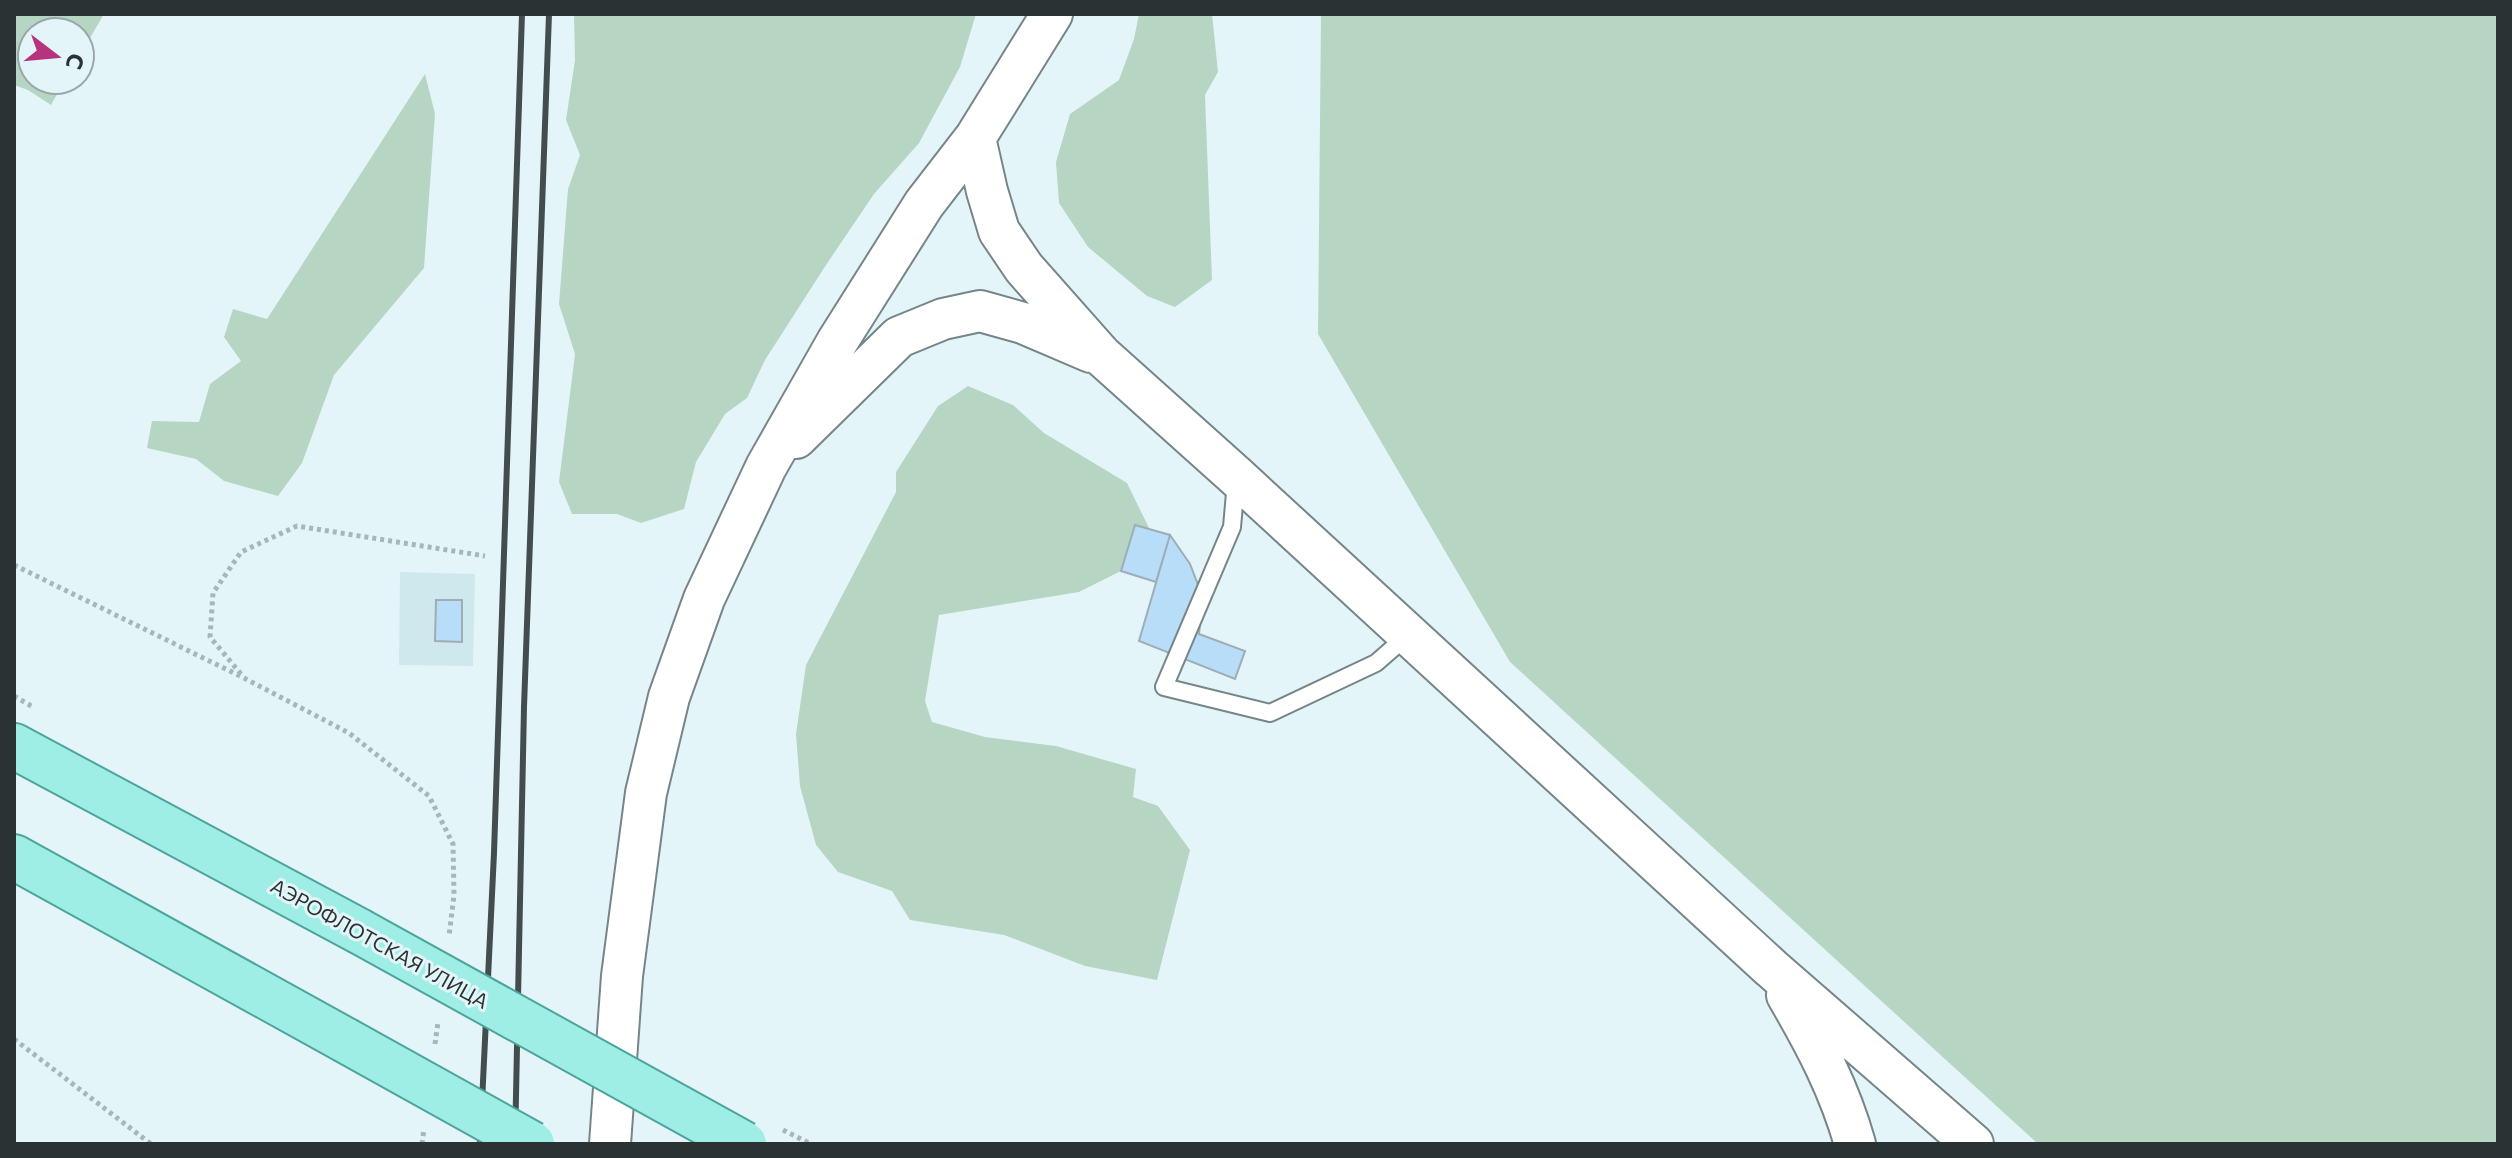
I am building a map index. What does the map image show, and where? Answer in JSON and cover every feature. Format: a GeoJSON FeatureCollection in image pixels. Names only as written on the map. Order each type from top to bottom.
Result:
{"type":"FeatureCollection","features":[{"type":"Feature","properties":{"kind":"main road","name":"АЭРОФЛОТСКАЯ УЛИЦА"},"geometry":{"type":"LineString","coordinates":[[14,746],[359,931],[761,1136]]}},
{"type":"Feature","properties":{"kind":"main road"},"geometry":{"type":"LineString","coordinates":[[14,857],[532,1144]]}},
{"type":"Feature","properties":{"kind":"street"},"geometry":{"type":"LineString","coordinates":[[610,1144],[622,976],[646,793],[669,697],[704,599],[766,467],[837,342],[916,216],[975,138],[1052,14]]}},
{"type":"Feature","properties":{"kind":"street"},"geometry":{"type":"LineString","coordinates":[[975,138],[999,231],[1024,268],[1102,356],[1771,968],[1973,1144]]}},
{"type":"Feature","properties":{"kind":"street"},"geometry":{"type":"LineString","coordinates":[[766,467],[899,337],[943,319],[980,311],[1023,323],[1102,356]]}},
{"type":"Feature","properties":{"kind":"street"},"geometry":{"type":"LineString","coordinates":[[1771,968],[1824,1059],[1844,1104],[1855,1144]]}},
{"type":"Feature","properties":{"kind":"lane"},"geometry":{"type":"LineString","coordinates":[[1237,477],[1232,527],[1164,687],[1270,713],[1376,663],[1407,636]]}},
{"type":"Feature","properties":{"kind":"path"},"geometry":{"type":"LineString","coordinates":[[244,678],[210,637],[213,593],[241,552],[297,526],[485,556]]}},
{"type":"Feature","properties":{"kind":"path"},"geometry":{"type":"LineString","coordinates":[[14,565],[349,733],[429,796],[453,844],[454,895],[448,941]]}},
{"type":"Feature","properties":{"kind":"path"},"geometry":{"type":"LineString","coordinates":[[434,1051],[438,1019]]}},
{"type":"Feature","properties":{"kind":"path"},"geometry":{"type":"LineString","coordinates":[[14,1039],[151,1144]]}},
{"type":"Feature","properties":{"kind":"path"},"geometry":{"type":"LineString","coordinates":[[422,1144],[424,1128]]}},
{"type":"Feature","properties":{"kind":"path"},"geometry":{"type":"LineString","coordinates":[[761,1136],[811,1144]]}},
{"type":"Feature","properties":{"kind":"shaded area"},"geometry":{"type":"Polygon","coordinates":[[[400,572],[475,574],[473,666],[399,665],[400,572]]]}},
{"type":"Feature","properties":{"kind":"green space"},"geometry":{"type":"Polygon","coordinates":[[[14,14],[104,14],[96,28],[96,16],[16,16],[14,85],[14,14]]]}},
{"type":"Feature","properties":{"kind":"green space"},"geometry":{"type":"Polygon","coordinates":[[[574,14],[976,14],[960,67],[919,143],[874,194],[826,265],[765,360],[747,398],[725,414],[696,462],[684,509],[641,523],[617,514],[572,514],[559,482],[575,354],[559,304],[568,189],[580,155],[566,120],[575,60],[574,14]]]}},
{"type":"Feature","properties":{"kind":"green space"},"geometry":{"type":"Polygon","coordinates":[[[1139,14],[1212,14],[1218,72],[1205,95],[1212,280],[1175,307],[1147,296],[1088,247],[1059,203],[1056,162],[1070,114],[1119,80],[1134,39],[1139,14]]]}},
{"type":"Feature","properties":{"kind":"green space"},"geometry":{"type":"Polygon","coordinates":[[[1321,14],[2498,14],[2498,1144],[2038,1144],[1510,662],[1318,334],[1321,14]]]}},
{"type":"Feature","properties":{"kind":"green space"},"geometry":{"type":"Polygon","coordinates":[[[425,74],[435,114],[424,268],[334,375],[302,463],[278,496],[224,481],[196,459],[147,448],[152,421],[199,422],[210,384],[241,361],[224,337],[233,309],[267,319],[425,74]]]}},
{"type":"Feature","properties":{"kind":"green space"},"geometry":{"type":"Polygon","coordinates":[[[37,96],[56,96],[51,105],[37,96]]]}},
{"type":"Feature","properties":{"kind":"green space"},"geometry":{"type":"Polygon","coordinates":[[[968,386],[1013,405],[1044,433],[1127,483],[1150,530],[1135,526],[1121,571],[1079,592],[939,615],[925,701],[932,722],[985,737],[1056,746],[1136,769],[1133,797],[1158,806],[1190,850],[1157,980],[1085,966],[1004,935],[910,920],[892,891],[838,872],[816,845],[800,786],[796,734],[806,665],[896,492],[896,472],[938,406],[968,386]]]}},
{"type":"Feature","properties":{"kind":"building"},"geometry":{"type":"Polygon","coordinates":[[[1135,525],[1170,535],[1156,582],[1121,571],[1135,525]]]}},
{"type":"Feature","properties":{"kind":"building"},"geometry":{"type":"Polygon","coordinates":[[[1170,535],[1190,564],[1203,598],[1199,634],[1245,651],[1235,679],[1139,641],[1170,535]]]}},
{"type":"Feature","properties":{"kind":"building"},"geometry":{"type":"Polygon","coordinates":[[[436,600],[462,600],[462,642],[435,641],[436,600]]]}},
{"type":"Feature","properties":{"kind":"railway"},"geometry":{"type":"LineString","coordinates":[[480,1144],[494,853],[522,14]]}},
{"type":"Feature","properties":{"kind":"railway"},"geometry":{"type":"LineString","coordinates":[[515,1144],[524,707],[549,14]]}}]}
